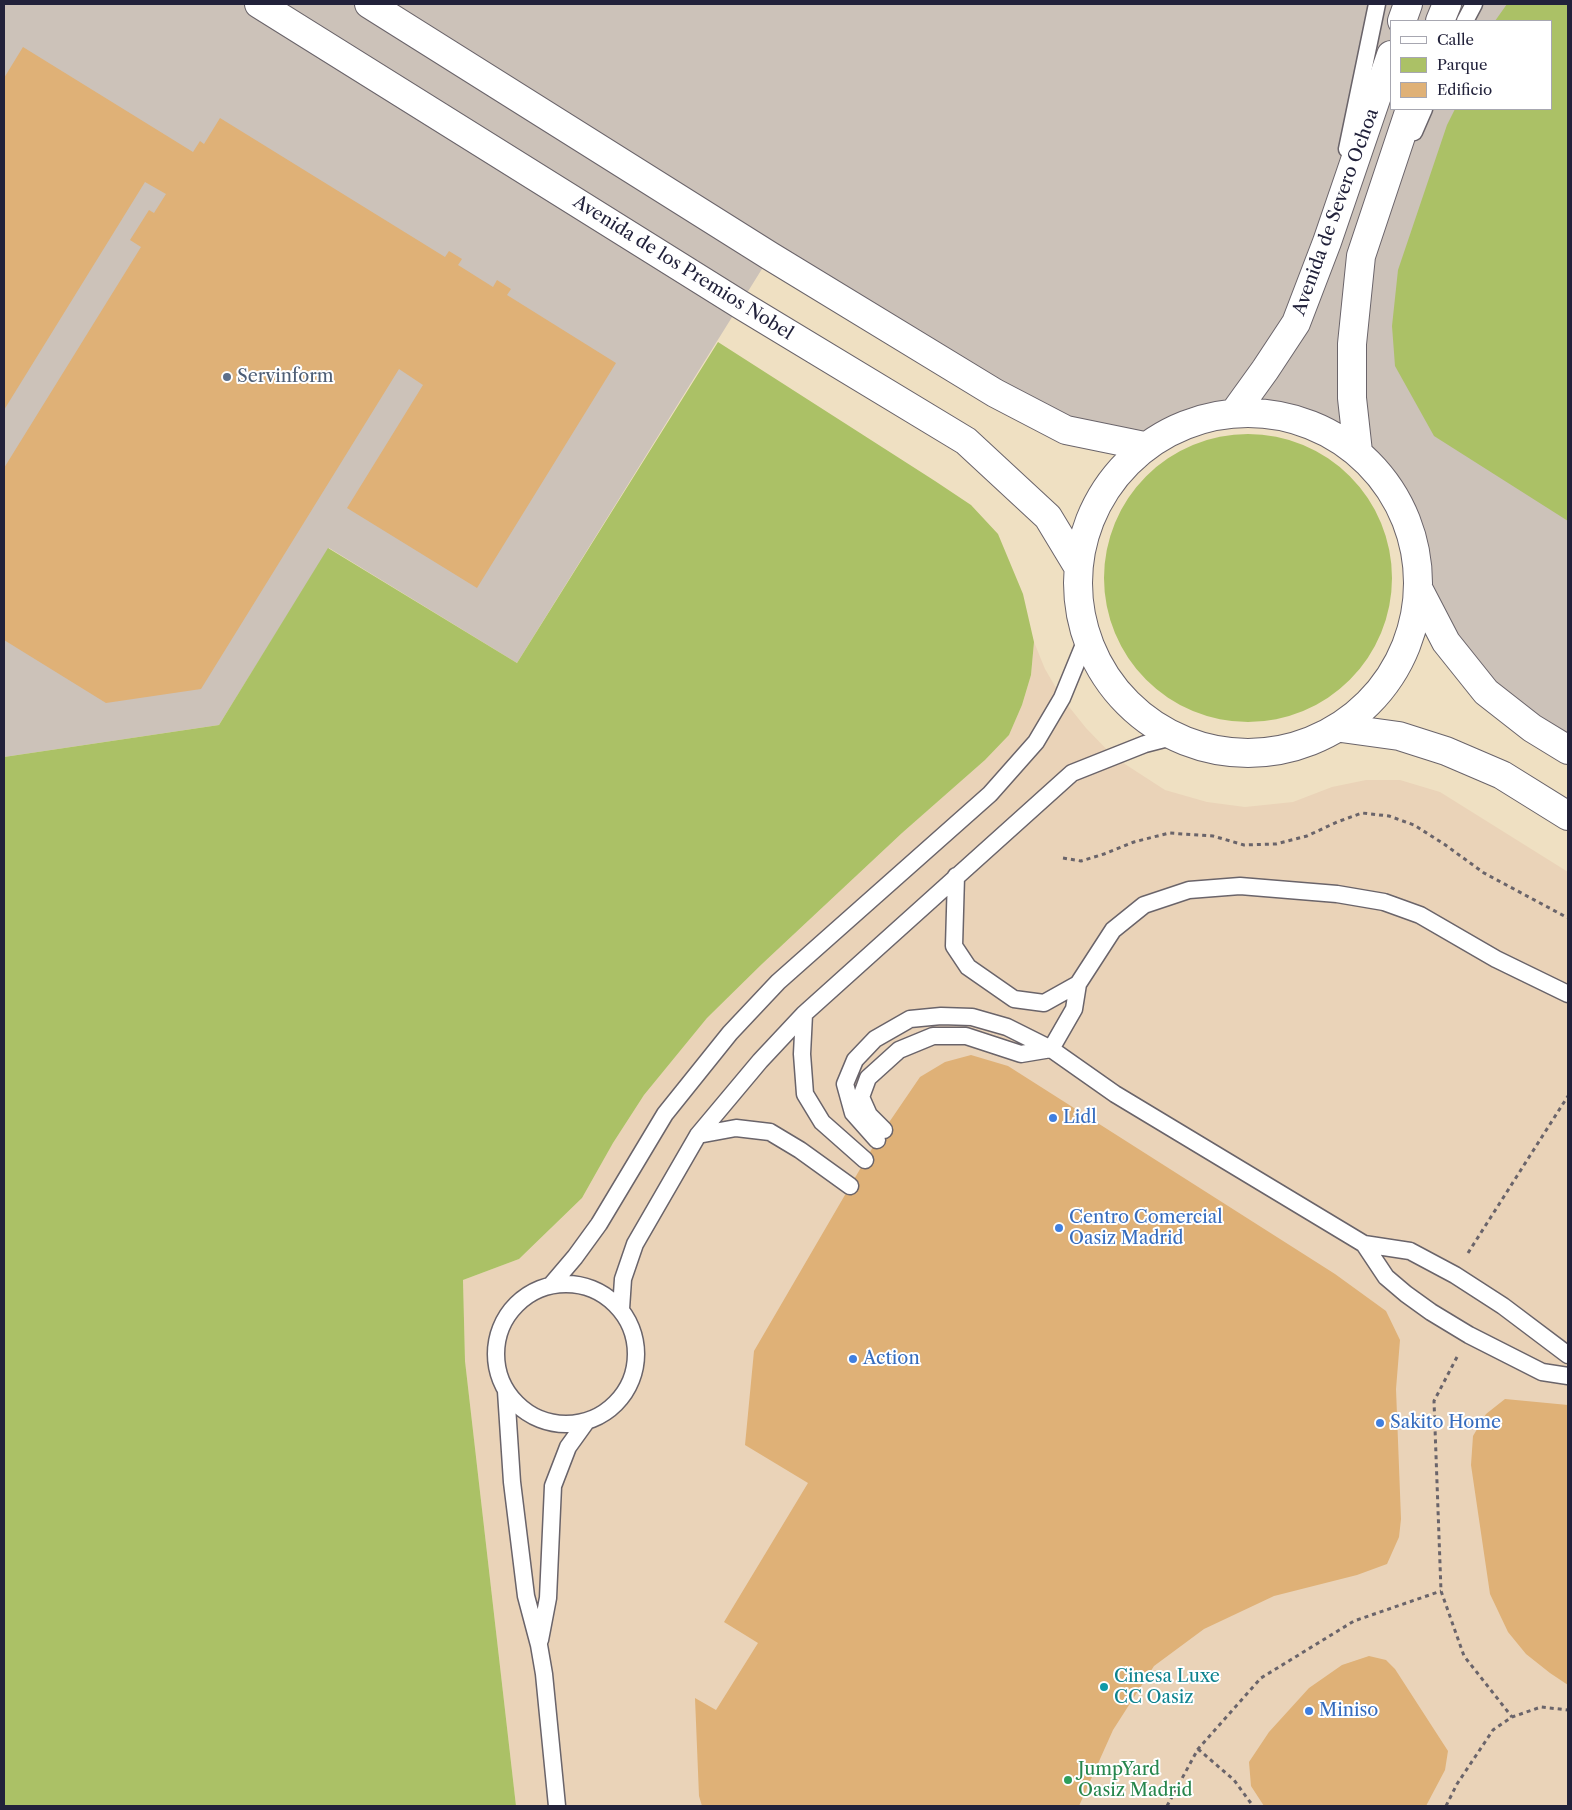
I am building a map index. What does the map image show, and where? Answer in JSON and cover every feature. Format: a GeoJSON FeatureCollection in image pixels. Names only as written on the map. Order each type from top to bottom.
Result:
{"type":"FeatureCollection","features":[{"type":"Feature","properties":{"kind":"street","name":"Avenida de los Premios Nobel"},"geometry":{"type":"LineString","coordinates":[[259,4],[741,305],[966,441],[1048,516],[1077,565]]}},
{"type":"Feature","properties":{"kind":"street"},"geometry":{"type":"LineString","coordinates":[[370,4],[770,256],[995,393],[1066,430],[1144,446]]}},
{"type":"Feature","properties":{"kind":"street"},"geometry":{"type":"LineString","coordinates":[[1402,20],[1408,4]]}},
{"type":"Feature","properties":{"kind":"street"},"geometry":{"type":"LineString","coordinates":[[1440,20],[1447,4]]}},
{"type":"Feature","properties":{"kind":"street","name":"Avenida de Severo Ochoa"},"geometry":{"type":"LineString","coordinates":[[1234,413],[1296,323],[1328,242],[1390,58]]}},
{"type":"Feature","properties":{"kind":"street","name":"Avenida de Severo Ochoa"},"geometry":{"type":"LineString","coordinates":[[1358,452],[1352,398],[1352,344],[1361,256],[1410,110]]}},
{"type":"Feature","properties":{"kind":"street"},"geometry":{"type":"LineString","coordinates":[[1234,413],[1300,420],[1358,452],[1393,492],[1414,540],[1420,592],[1408,646],[1382,692],[1341,728],[1282,752],[1217,753],[1176,736],[1139,713],[1110,686],[1087,637],[1078,601],[1077,565],[1088,519],[1111,479],[1144,446],[1187,423],[1234,413]]}},
{"type":"Feature","properties":{"kind":"street"},"geometry":{"type":"LineString","coordinates":[[1420,592],[1446,642],[1486,692],[1532,728],[1568,750]]}},
{"type":"Feature","properties":{"kind":"street"},"geometry":{"type":"LineString","coordinates":[[1341,728],[1400,736],[1446,751],[1502,775],[1568,816]]}},
{"type":"Feature","properties":{"kind":"lane"},"geometry":{"type":"LineString","coordinates":[[1328,242],[1377,4]]}},
{"type":"Feature","properties":{"kind":"lane"},"geometry":{"type":"LineString","coordinates":[[1466,20],[1474,4]]}},
{"type":"Feature","properties":{"kind":"lane"},"geometry":{"type":"LineString","coordinates":[[1361,256],[1424,110]]}},
{"type":"Feature","properties":{"kind":"lane"},"geometry":{"type":"LineString","coordinates":[[552,1284],[600,1224],[665,1114],[730,1033],[778,982],[990,794],[1036,742],[1062,698],[1087,637]]}},
{"type":"Feature","properties":{"kind":"lane"},"geometry":{"type":"LineString","coordinates":[[621,1309],[623,1278],[635,1244],[698,1135],[760,1061],[804,1014],[1072,773],[1146,744],[1176,736]]}},
{"type":"Feature","properties":{"kind":"lane"},"geometry":{"type":"LineString","coordinates":[[956,876],[954,946],[968,967],[1014,998],[1044,1002],[1078,984]]}},
{"type":"Feature","properties":{"kind":"lane"},"geometry":{"type":"LineString","coordinates":[[1051,1049],[1074,1009],[1078,984],[1112,930],[1144,905],[1190,890],[1240,886],[1337,894],[1384,902],[1420,915],[1496,959],[1568,994]]}},
{"type":"Feature","properties":{"kind":"lane"},"geometry":{"type":"LineString","coordinates":[[804,1014],[802,1054],[805,1094],[822,1122],[865,1160]]}},
{"type":"Feature","properties":{"kind":"lane"},"geometry":{"type":"LineString","coordinates":[[1051,1049],[1021,1054],[966,1036],[933,1036],[900,1050],[868,1078],[861,1097],[880,1135],[853,1113],[844,1084],[855,1060],[875,1039],[910,1019],[941,1016],[972,1017],[1007,1027],[1051,1049],[1115,1094],[1364,1244],[1410,1250],[1455,1275],[1503,1306],[1568,1355]]}},
{"type":"Feature","properties":{"kind":"lane"},"geometry":{"type":"LineString","coordinates":[[698,1135],[736,1128],[770,1132],[800,1150],[850,1186]]}},
{"type":"Feature","properties":{"kind":"lane"},"geometry":{"type":"LineString","coordinates":[[1364,1244],[1386,1277],[1431,1312],[1469,1335],[1542,1372],[1568,1376]]}},
{"type":"Feature","properties":{"kind":"lane"},"geometry":{"type":"LineString","coordinates":[[577,1283],[601,1292],[621,1309],[631,1326],[636,1344],[636,1364],[630,1384],[619,1400],[604,1413],[586,1422],[563,1424],[541,1420],[521,1408],[506,1391],[497,1370],[495,1348],[501,1326],[512,1306],[530,1292],[552,1284],[577,1283]]}},
{"type":"Feature","properties":{"kind":"lane"},"geometry":{"type":"LineString","coordinates":[[506,1391],[512,1482],[526,1596],[539,1645],[558,1806]]}},
{"type":"Feature","properties":{"kind":"lane"},"geometry":{"type":"LineString","coordinates":[[539,1645],[548,1598],[554,1486],[568,1447],[586,1422]]}},
{"type":"Feature","properties":{"kind":"path"},"geometry":{"type":"LineString","coordinates":[[1063,858],[1081,861],[1134,842],[1169,833],[1213,836],[1244,845],[1276,844],[1308,836],[1336,822],[1362,813],[1389,816],[1414,825],[1484,873],[1568,918]]}},
{"type":"Feature","properties":{"kind":"path"},"geometry":{"type":"LineString","coordinates":[[1455,1275],[1568,1096]]}},
{"type":"Feature","properties":{"kind":"path"},"geometry":{"type":"LineString","coordinates":[[1469,1335],[1434,1401],[1441,1591],[1464,1656],[1512,1716]]}},
{"type":"Feature","properties":{"kind":"path"},"geometry":{"type":"LineString","coordinates":[[1167,1806],[1198,1749],[1261,1678],[1354,1622],[1441,1591]]}},
{"type":"Feature","properties":{"kind":"path"},"geometry":{"type":"LineString","coordinates":[[1446,1806],[1457,1784],[1493,1730],[1512,1716],[1541,1707],[1568,1710]]}},
{"type":"Feature","properties":{"kind":"path"},"geometry":{"type":"LineString","coordinates":[[1198,1749],[1234,1780],[1253,1806]]}},
{"type":"Feature","properties":{"kind":"shaded area"},"geometry":{"type":"Polygon","coordinates":[[[4,4],[1568,4],[1568,750],[1532,728],[1420,592],[1414,540],[1393,492],[1358,452],[1300,420],[1235,413],[1187,423],[1144,446],[1066,430],[770,256],[517,663],[329,548],[219,725],[4,757],[4,4]]]}},
{"type":"Feature","properties":{"kind":"shaded area","name":"Centro Comercial Oasiz Madrid"},"geometry":{"type":"Polygon","coordinates":[[[1034,642],[1045,669],[1062,698],[1086,728],[1114,757],[1165,790],[1207,802],[1245,807],[1293,802],[1332,787],[1366,780],[1400,780],[1440,792],[1568,872],[1568,1806],[516,1806],[465,1361],[463,1280],[519,1259],[582,1198],[613,1143],[644,1095],[707,1018],[902,833],[985,760],[1009,735],[1022,705],[1031,675],[1034,642]]]}},
{"type":"Feature","properties":{"kind":"green space"},"geometry":{"type":"Polygon","coordinates":[[[1507,4],[1568,4],[1568,521],[1434,436],[1395,366],[1392,326],[1398,270],[1447,125],[1454,110],[1552,110],[1552,20],[1496,20],[1507,4]]]}},
{"type":"Feature","properties":{"kind":"green space"},"geometry":{"type":"Polygon","coordinates":[[[718,342],[971,505],[998,534],[1023,594],[1034,642],[1031,675],[1022,705],[1009,735],[985,760],[902,833],[707,1018],[644,1095],[613,1143],[582,1198],[519,1259],[463,1280],[465,1361],[516,1806],[4,1806],[4,757],[219,725],[328,548],[517,663],[718,342]]]}},
{"type":"Feature","properties":{"kind":"green space"},"geometry":{"type":"Polygon","coordinates":[[[1248,434],[1276,437],[1303,445],[1328,458],[1350,476],[1368,498],[1381,523],[1389,550],[1392,578],[1389,606],[1381,633],[1368,658],[1350,680],[1328,698],[1303,711],[1276,719],[1248,722],[1220,719],[1193,711],[1168,698],[1146,680],[1128,658],[1115,633],[1107,606],[1104,578],[1107,550],[1115,523],[1128,498],[1146,476],[1168,458],[1193,445],[1220,437],[1248,434]]]}},
{"type":"Feature","properties":{"kind":"building","name":"Servinform"},"geometry":{"type":"Polygon","coordinates":[[[23,47],[193,152],[200,141],[204,144],[220,118],[445,257],[449,251],[462,259],[458,265],[493,287],[497,280],[511,289],[507,295],[616,363],[477,588],[347,508],[423,385],[399,369],[201,689],[106,703],[4,640],[4,468],[141,247],[130,240],[149,210],[154,213],[166,194],[145,182],[4,410],[4,78],[23,47]]]}},
{"type":"Feature","properties":{"kind":"building"},"geometry":{"type":"Polygon","coordinates":[[[971,1055],[1008,1066],[1335,1274],[1386,1311],[1400,1340],[1396,1389],[1401,1519],[1399,1537],[1387,1564],[1357,1575],[1274,1596],[1204,1629],[1154,1666],[1113,1730],[1079,1806],[702,1806],[699,1796],[695,1698],[716,1710],[758,1643],[724,1622],[808,1483],[745,1445],[754,1351],[877,1140],[920,1077],[945,1062],[971,1055]]]}},
{"type":"Feature","properties":{"kind":"building"},"geometry":{"type":"Polygon","coordinates":[[[1505,1399],[1568,1405],[1568,1685],[1526,1654],[1508,1632],[1490,1594],[1471,1465],[1473,1436],[1486,1414],[1505,1399]]]}},
{"type":"Feature","properties":{"kind":"building"},"geometry":{"type":"Polygon","coordinates":[[[1369,1656],[1386,1660],[1395,1669],[1448,1751],[1445,1770],[1426,1806],[1264,1806],[1251,1786],[1249,1762],[1269,1732],[1309,1688],[1342,1665],[1369,1656]]]}},
{"type":"Feature","properties":{"kind":"place","name":"Servinform"},"geometry":{"type":"Point","coordinates":[227,377]}},
{"type":"Feature","properties":{"kind":"place","name":"Lidl"},"geometry":{"type":"Point","coordinates":[1053,1118]}},
{"type":"Feature","properties":{"kind":"place","name":"Centro Comercial Oasiz Madrid"},"geometry":{"type":"Point","coordinates":[1059,1228]}},
{"type":"Feature","properties":{"kind":"place","name":"Action"},"geometry":{"type":"Point","coordinates":[853,1359]}},
{"type":"Feature","properties":{"kind":"place","name":"Sakito Home"},"geometry":{"type":"Point","coordinates":[1380,1423]}},
{"type":"Feature","properties":{"kind":"place","name":"Cinesa Luxe CC Oasiz"},"geometry":{"type":"Point","coordinates":[1104,1687]}},
{"type":"Feature","properties":{"kind":"place","name":"Miniso"},"geometry":{"type":"Point","coordinates":[1309,1711]}},
{"type":"Feature","properties":{"kind":"place","name":"JumpYard Oasiz Madrid"},"geometry":{"type":"Point","coordinates":[1068,1780]}}]}
